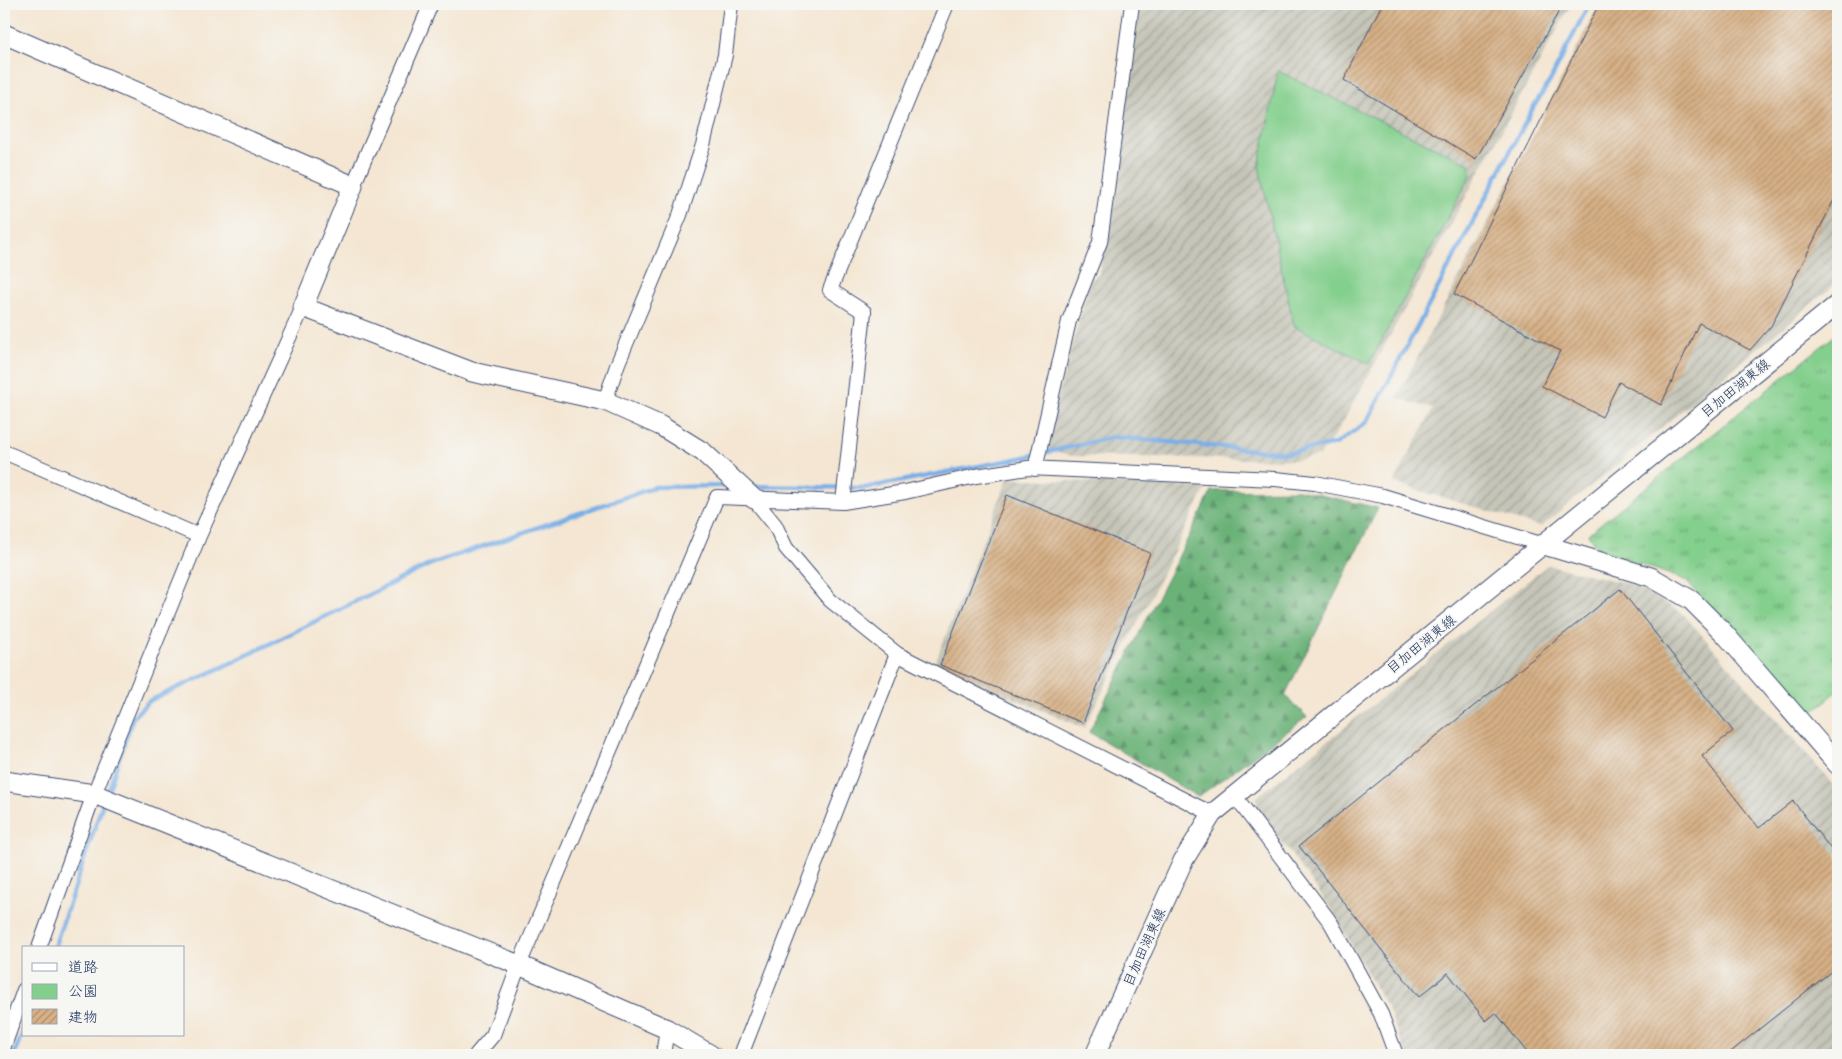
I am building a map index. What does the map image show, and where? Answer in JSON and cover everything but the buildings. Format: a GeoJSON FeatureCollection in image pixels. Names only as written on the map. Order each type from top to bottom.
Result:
{"type":"FeatureCollection","features":[{"type":"Feature","properties":{"kind":"street"},"geometry":{"type":"LineString","coordinates":[[40,946],[94,794],[198,536],[303,307],[431,4]]}},
{"type":"Feature","properties":{"kind":"street"},"geometry":{"type":"LineString","coordinates":[[604,401],[680,215],[703,145],[725,55],[731,4]]}},
{"type":"Feature","properties":{"kind":"street"},"geometry":{"type":"LineString","coordinates":[[843,502],[864,312],[830,290],[947,4]]}},
{"type":"Feature","properties":{"kind":"street"},"geometry":{"type":"LineString","coordinates":[[1035,469],[1069,321],[1100,242],[1132,4]]}},
{"type":"Feature","properties":{"kind":"street"},"geometry":{"type":"LineString","coordinates":[[4,34],[353,186]]}},
{"type":"Feature","properties":{"kind":"street","name":"目加田湖東線"},"geometry":{"type":"LineString","coordinates":[[1095,1055],[1183,861],[1212,814],[1234,794],[1544,545],[1838,304]]}},
{"type":"Feature","properties":{"kind":"street"},"geometry":{"type":"LineString","coordinates":[[303,307],[472,372],[604,401],[661,426],[703,452],[754,499],[775,525],[786,548],[830,600],[897,654],[1212,814]]}},
{"type":"Feature","properties":{"kind":"street"},"geometry":{"type":"LineString","coordinates":[[4,452],[198,536]]}},
{"type":"Feature","properties":{"kind":"street"},"geometry":{"type":"LineString","coordinates":[[476,1055],[493,1035],[520,965],[717,497],[843,502],[905,492],[976,476],[1035,469],[1247,477],[1316,483],[1383,496],[1651,577],[1691,600],[1724,633],[1838,765]]}},
{"type":"Feature","properties":{"kind":"street"},"geometry":{"type":"LineString","coordinates":[[740,1055],[897,654]]}},
{"type":"Feature","properties":{"kind":"street"},"geometry":{"type":"LineString","coordinates":[[4,781],[94,794],[520,965],[667,1028],[711,1055]]}},
{"type":"Feature","properties":{"kind":"street"},"geometry":{"type":"LineString","coordinates":[[1234,794],[1331,923],[1381,1014],[1396,1055]]}},
{"type":"Feature","properties":{"kind":"street"},"geometry":{"type":"LineString","coordinates":[[4,1046],[22,996]]}},
{"type":"Feature","properties":{"kind":"street"},"geometry":{"type":"LineString","coordinates":[[663,1055],[667,1028]]}},
{"type":"Feature","properties":{"kind":"shaded area"},"geometry":{"type":"Polygon","coordinates":[[[1139,4],[1571,4],[1339,429],[1319,456],[1295,460],[1072,456],[1044,447],[1090,280],[1099,274],[1139,4]]]}},
{"type":"Feature","properties":{"kind":"shaded area"},"geometry":{"type":"Polygon","coordinates":[[[1602,4],[1838,4],[1838,282],[1541,527],[1394,483],[1433,409],[1396,398],[1602,4]]]}},
{"type":"Feature","properties":{"kind":"shaded area"},"geometry":{"type":"Polygon","coordinates":[[[1008,478],[1206,488],[1084,728],[934,665],[1008,478]]]}},
{"type":"Feature","properties":{"kind":"shaded area"},"geometry":{"type":"Polygon","coordinates":[[[1548,565],[1633,585],[1685,616],[1838,790],[1838,1055],[1406,1055],[1389,1011],[1330,907],[1257,808],[1257,797],[1548,565]]]}},
{"type":"Feature","properties":{"kind":"green space"},"geometry":{"type":"Polygon","coordinates":[[[1278,71],[1469,164],[1472,173],[1369,364],[1294,326],[1259,167],[1278,71]]]}},
{"type":"Feature","properties":{"kind":"green space"},"geometry":{"type":"Polygon","coordinates":[[[1838,333],[1838,691],[1812,712],[1685,580],[1598,549],[1588,534],[1838,333]]]}},
{"type":"Feature","properties":{"kind":"green space"},"geometry":{"type":"Polygon","coordinates":[[[1298,490],[1378,508],[1285,695],[1307,717],[1198,797],[1089,732],[1212,491],[1298,490]]]}},
{"type":"Feature","properties":{"kind":"waterway"},"geometry":{"type":"LineString","coordinates":[[748,486],[865,488],[1021,458],[1114,437],[1287,453],[1336,444],[1367,422],[1534,106],[1550,81],[1589,4]]}},
{"type":"Feature","properties":{"kind":"waterway"},"geometry":{"type":"LineString","coordinates":[[107,794],[133,717],[149,701],[229,664],[431,564],[655,487],[730,486]]}},
{"type":"Feature","properties":{"kind":"waterway"},"geometry":{"type":"LineString","coordinates":[[55,946],[103,803]]}},
{"type":"Feature","properties":{"kind":"waterway"},"geometry":{"type":"LineString","coordinates":[[14,1055],[22,1034]]}}]}
